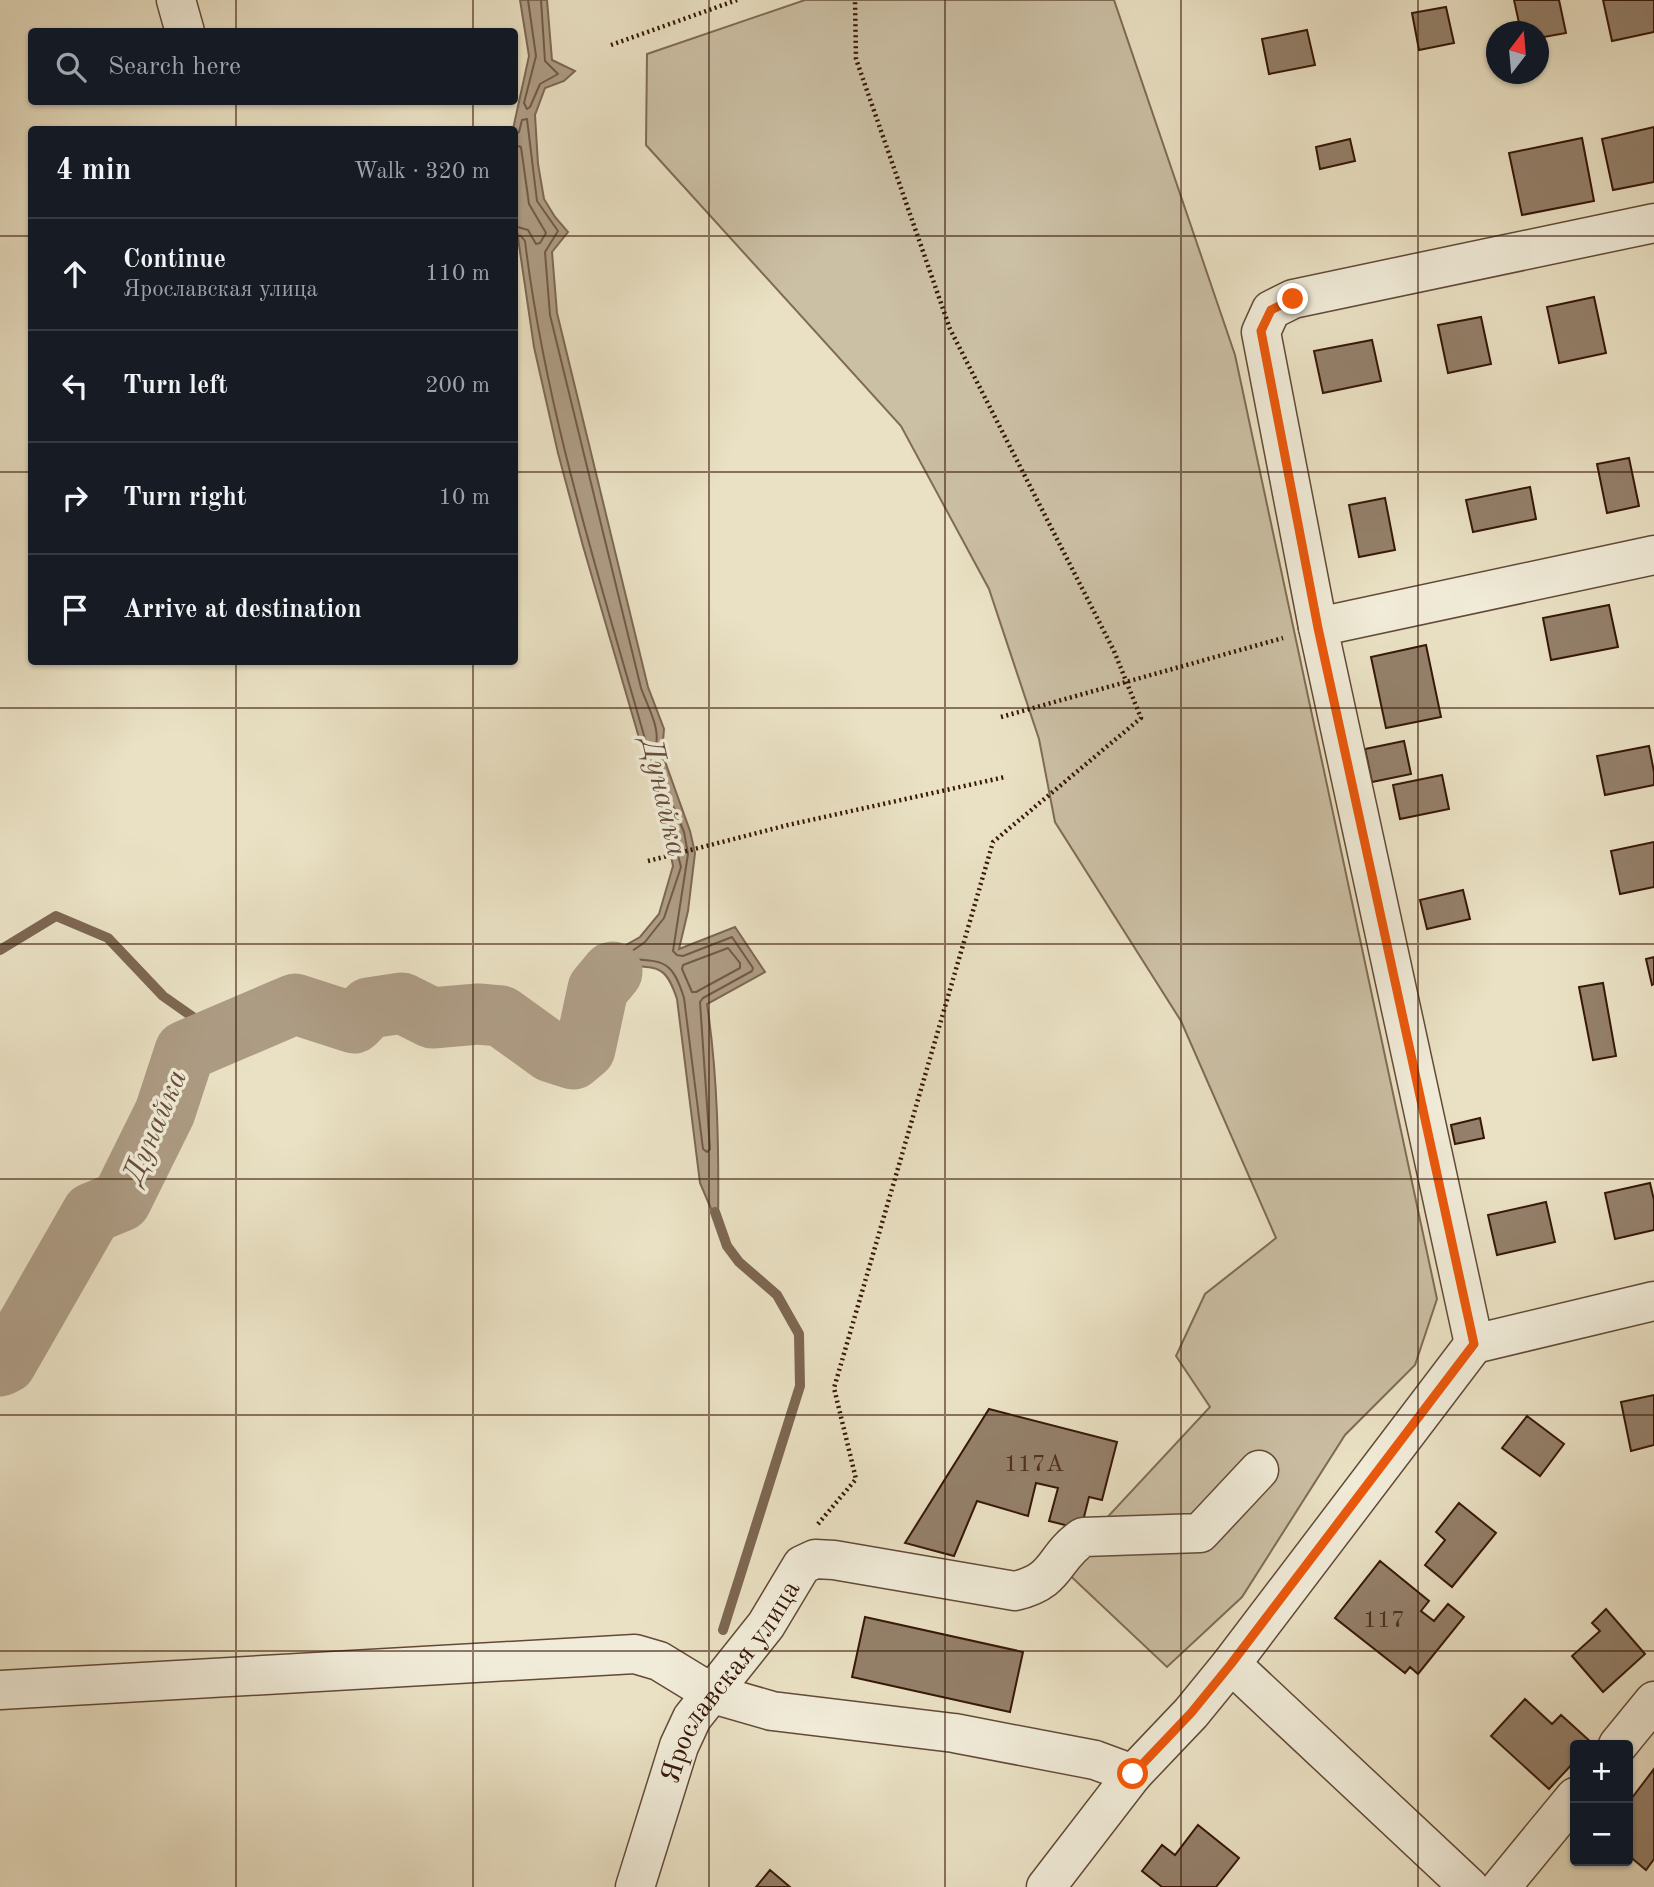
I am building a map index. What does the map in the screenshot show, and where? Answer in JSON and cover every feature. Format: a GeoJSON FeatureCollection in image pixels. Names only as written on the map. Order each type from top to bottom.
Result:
{"type":"FeatureCollection","features":[{"type":"Feature","properties":{"kind":"street"},"geometry":{"type":"LineString","coordinates":[[176,0],[184,28]]}},
{"type":"Feature","properties":{"kind":"street"},"geometry":{"type":"LineString","coordinates":[[1474,1344],[1318,628],[1261,331],[1271,310],[1293,299],[1654,223]]}},
{"type":"Feature","properties":{"kind":"street"},"geometry":{"type":"LineString","coordinates":[[1318,628],[1654,555]]}},
{"type":"Feature","properties":{"kind":"street"},"geometry":{"type":"LineString","coordinates":[[1046,1887],[1133,1774],[1191,1713],[1231,1664],[1474,1344],[1654,1301]]}},
{"type":"Feature","properties":{"kind":"street","name":"Ярославская улица"},"geometry":{"type":"LineString","coordinates":[[635,1887],[679,1746],[692,1718],[766,1625],[802,1565],[815,1559],[834,1560],[1015,1591],[1034,1587],[1047,1578],[1075,1542],[1083,1537],[1200,1533],[1259,1470]]}},
{"type":"Feature","properties":{"kind":"street"},"geometry":{"type":"LineString","coordinates":[[0,1690],[635,1654],[659,1661],[713,1694],[772,1711],[954,1733],[1095,1760],[1133,1774]]}},
{"type":"Feature","properties":{"kind":"street"},"geometry":{"type":"LineString","coordinates":[[1231,1664],[1469,1887]]}},
{"type":"Feature","properties":{"kind":"street"},"geometry":{"type":"LineString","coordinates":[[1622,1740],[1654,1702]]}},
{"type":"Feature","properties":{"kind":"street"},"geometry":{"type":"LineString","coordinates":[[1501,1887],[1570,1803]]}},
{"type":"Feature","properties":{"kind":"path"},"geometry":{"type":"LineString","coordinates":[[611,45],[737,0]]}},
{"type":"Feature","properties":{"kind":"path"},"geometry":{"type":"LineString","coordinates":[[812,1532],[856,1479],[834,1388],[993,842],[1141,718],[1115,652],[950,328],[856,59],[855,0]]}},
{"type":"Feature","properties":{"kind":"path"},"geometry":{"type":"LineString","coordinates":[[1001,717],[1318,628]]}},
{"type":"Feature","properties":{"kind":"path"},"geometry":{"type":"LineString","coordinates":[[648,861],[788,825],[1005,777]]}},
{"type":"Feature","properties":{"kind":"shaded area"},"geometry":{"type":"Polygon","coordinates":[[[805,0],[1114,0],[1235,355],[1437,1299],[1415,1365],[1345,1435],[1242,1597],[1167,1667],[1061,1567],[1210,1407],[1176,1356],[1205,1294],[1276,1238],[1181,1021],[1055,822],[1039,739],[989,589],[901,426],[646,145],[647,54],[805,0]]]}},
{"type":"Feature","properties":{"kind":"water","name":"Дунайка"},"geometry":{"type":"Polygon","coordinates":[[[520,0],[547,0],[552,60],[575,71],[564,81],[545,88],[535,115],[538,164],[544,199],[568,232],[552,252],[557,313],[648,687],[664,729],[662,753],[690,831],[695,853],[688,911],[679,949],[735,927],[765,972],[707,1004],[717,1114],[718,1225],[700,1183],[677,999],[670,981],[656,969],[631,966],[606,992],[585,1049],[579,1028],[586,988],[610,954],[640,937],[659,914],[673,866],[666,830],[558,453],[534,347],[518,238],[518,126],[514,126],[529,56],[520,0]]]}},
{"type":"Feature","properties":{"kind":"building"},"geometry":{"type":"Polygon","coordinates":[[[1514,0],[1559,0],[1566,33],[1549,36],[1549,21],[1519,21],[1514,0]]]}},
{"type":"Feature","properties":{"kind":"building"},"geometry":{"type":"Polygon","coordinates":[[[1603,0],[1654,0],[1654,32],[1612,41],[1603,0]]]}},
{"type":"Feature","properties":{"kind":"building"},"geometry":{"type":"Polygon","coordinates":[[[1446,7],[1454,43],[1419,50],[1412,13],[1446,7]]]}},
{"type":"Feature","properties":{"kind":"building"},"geometry":{"type":"Polygon","coordinates":[[[1307,30],[1315,65],[1269,74],[1262,39],[1307,30]]]}},
{"type":"Feature","properties":{"kind":"building"},"geometry":{"type":"Polygon","coordinates":[[[1654,127],[1654,182],[1613,190],[1602,139],[1654,127]]]}},
{"type":"Feature","properties":{"kind":"building"},"geometry":{"type":"Polygon","coordinates":[[[1582,138],[1594,201],[1522,215],[1509,153],[1582,138]]]}},
{"type":"Feature","properties":{"kind":"building"},"geometry":{"type":"Polygon","coordinates":[[[1350,139],[1355,161],[1320,169],[1316,147],[1350,139]]]}},
{"type":"Feature","properties":{"kind":"building"},"geometry":{"type":"Polygon","coordinates":[[[1594,297],[1606,353],[1559,363],[1547,307],[1594,297]]]}},
{"type":"Feature","properties":{"kind":"building"},"geometry":{"type":"Polygon","coordinates":[[[1481,317],[1491,364],[1448,373],[1438,325],[1481,317]]]}},
{"type":"Feature","properties":{"kind":"building"},"geometry":{"type":"Polygon","coordinates":[[[1372,340],[1381,381],[1323,393],[1314,351],[1372,340]]]}},
{"type":"Feature","properties":{"kind":"building"},"geometry":{"type":"Polygon","coordinates":[[[1629,458],[1639,506],[1607,513],[1597,464],[1629,458]]]}},
{"type":"Feature","properties":{"kind":"building"},"geometry":{"type":"Polygon","coordinates":[[[1530,487],[1536,519],[1473,532],[1466,500],[1530,487]]]}},
{"type":"Feature","properties":{"kind":"building"},"geometry":{"type":"Polygon","coordinates":[[[1385,498],[1395,550],[1359,557],[1349,505],[1385,498]]]}},
{"type":"Feature","properties":{"kind":"building"},"geometry":{"type":"Polygon","coordinates":[[[1609,605],[1618,647],[1551,660],[1543,618],[1609,605]]]}},
{"type":"Feature","properties":{"kind":"building"},"geometry":{"type":"Polygon","coordinates":[[[1426,645],[1441,717],[1386,728],[1371,657],[1426,645]]]}},
{"type":"Feature","properties":{"kind":"building"},"geometry":{"type":"Polygon","coordinates":[[[1404,741],[1411,774],[1372,782],[1365,749],[1404,741]]]}},
{"type":"Feature","properties":{"kind":"building"},"geometry":{"type":"Polygon","coordinates":[[[1649,746],[1654,785],[1605,795],[1597,756],[1649,746]]]}},
{"type":"Feature","properties":{"kind":"building"},"geometry":{"type":"Polygon","coordinates":[[[1442,775],[1449,809],[1400,819],[1393,785],[1442,775]]]}},
{"type":"Feature","properties":{"kind":"building"},"geometry":{"type":"Polygon","coordinates":[[[1654,842],[1654,887],[1620,894],[1611,851],[1654,842]]]}},
{"type":"Feature","properties":{"kind":"building"},"geometry":{"type":"Polygon","coordinates":[[[1463,890],[1470,919],[1427,929],[1420,900],[1463,890]]]}},
{"type":"Feature","properties":{"kind":"building"},"geometry":{"type":"Polygon","coordinates":[[[1654,957],[1654,984],[1652,985],[1646,959],[1654,957]]]}},
{"type":"Feature","properties":{"kind":"building"},"geometry":{"type":"Polygon","coordinates":[[[1603,983],[1616,1056],[1593,1060],[1579,987],[1603,983]]]}},
{"type":"Feature","properties":{"kind":"building"},"geometry":{"type":"Polygon","coordinates":[[[1480,1118],[1484,1138],[1455,1144],[1451,1125],[1480,1118]]]}},
{"type":"Feature","properties":{"kind":"building"},"geometry":{"type":"Polygon","coordinates":[[[1650,1183],[1654,1200],[1654,1230],[1615,1239],[1605,1193],[1650,1183]]]}},
{"type":"Feature","properties":{"kind":"building"},"geometry":{"type":"Polygon","coordinates":[[[1546,1202],[1555,1242],[1497,1255],[1488,1215],[1546,1202]]]}},
{"type":"Feature","properties":{"kind":"building"},"geometry":{"type":"Polygon","coordinates":[[[1654,1395],[1654,1445],[1631,1451],[1621,1402],[1654,1395]]]}},
{"type":"Feature","properties":{"kind":"building"},"geometry":{"type":"Polygon","coordinates":[[[989,1409],[1117,1442],[1102,1500],[1089,1497],[1081,1529],[1049,1521],[1058,1488],[1036,1483],[1028,1516],[977,1501],[954,1556],[905,1543],[989,1409]]]}},
{"type":"Feature","properties":{"kind":"building"},"geometry":{"type":"Polygon","coordinates":[[[1527,1416],[1564,1444],[1540,1476],[1502,1448],[1527,1416]]]}},
{"type":"Feature","properties":{"kind":"building"},"geometry":{"type":"Polygon","coordinates":[[[1459,1503],[1496,1533],[1452,1587],[1425,1565],[1445,1540],[1436,1532],[1459,1503]]]}},
{"type":"Feature","properties":{"kind":"building"},"geometry":{"type":"Polygon","coordinates":[[[1380,1561],[1429,1601],[1421,1611],[1434,1621],[1448,1604],[1464,1617],[1418,1674],[1410,1667],[1405,1673],[1335,1618],[1380,1561]]]}},
{"type":"Feature","properties":{"kind":"building"},"geometry":{"type":"Polygon","coordinates":[[[1606,1609],[1645,1654],[1603,1692],[1572,1656],[1600,1631],[1592,1623],[1606,1609]]]}},
{"type":"Feature","properties":{"kind":"building"},"geometry":{"type":"Polygon","coordinates":[[[865,1617],[1023,1652],[1010,1712],[852,1677],[865,1617]]]}},
{"type":"Feature","properties":{"kind":"building"},"geometry":{"type":"Polygon","coordinates":[[[1525,1699],[1552,1724],[1561,1715],[1589,1740],[1570,1740],[1570,1766],[1549,1789],[1491,1736],[1525,1699]]]}},
{"type":"Feature","properties":{"kind":"building"},"geometry":{"type":"Polygon","coordinates":[[[1654,1769],[1654,1859],[1646,1870],[1633,1859],[1633,1796],[1654,1769]]]}},
{"type":"Feature","properties":{"kind":"building"},"geometry":{"type":"Polygon","coordinates":[[[1198,1825],[1239,1858],[1216,1887],[1162,1887],[1142,1871],[1162,1845],[1175,1855],[1198,1825]]]}},
{"type":"Feature","properties":{"kind":"building"},"geometry":{"type":"Polygon","coordinates":[[[770,1870],[790,1887],[756,1887],[770,1870]]]}},
{"type":"Feature","properties":{"kind":"waterway"},"geometry":{"type":"LineString","coordinates":[[0,950],[56,916],[108,938],[163,996],[220,1036]]}},
{"type":"Feature","properties":{"kind":"waterway","name":"Дунайка"},"geometry":{"type":"LineString","coordinates":[[0,1366],[6,1363],[92,1213],[121,1201],[165,1112],[185,1051],[295,1004],[354,1023],[369,1008],[402,1003],[432,1018],[478,1014],[501,1016],[551,1052],[573,1059],[585,1049],[598,989],[612,972]]}},
{"type":"Feature","properties":{"kind":"waterway"},"geometry":{"type":"LineString","coordinates":[[715,1212],[727,1246],[739,1262],[777,1295],[799,1334],[800,1386],[723,1630]]}},
{"type":"Feature","properties":{"kind":"route"},"geometry":{"type":"LineString","coordinates":[[1133,1774],[1191,1713],[1231,1664],[1474,1344],[1318,628],[1261,331],[1271,310],[1293,299]]}}]}
